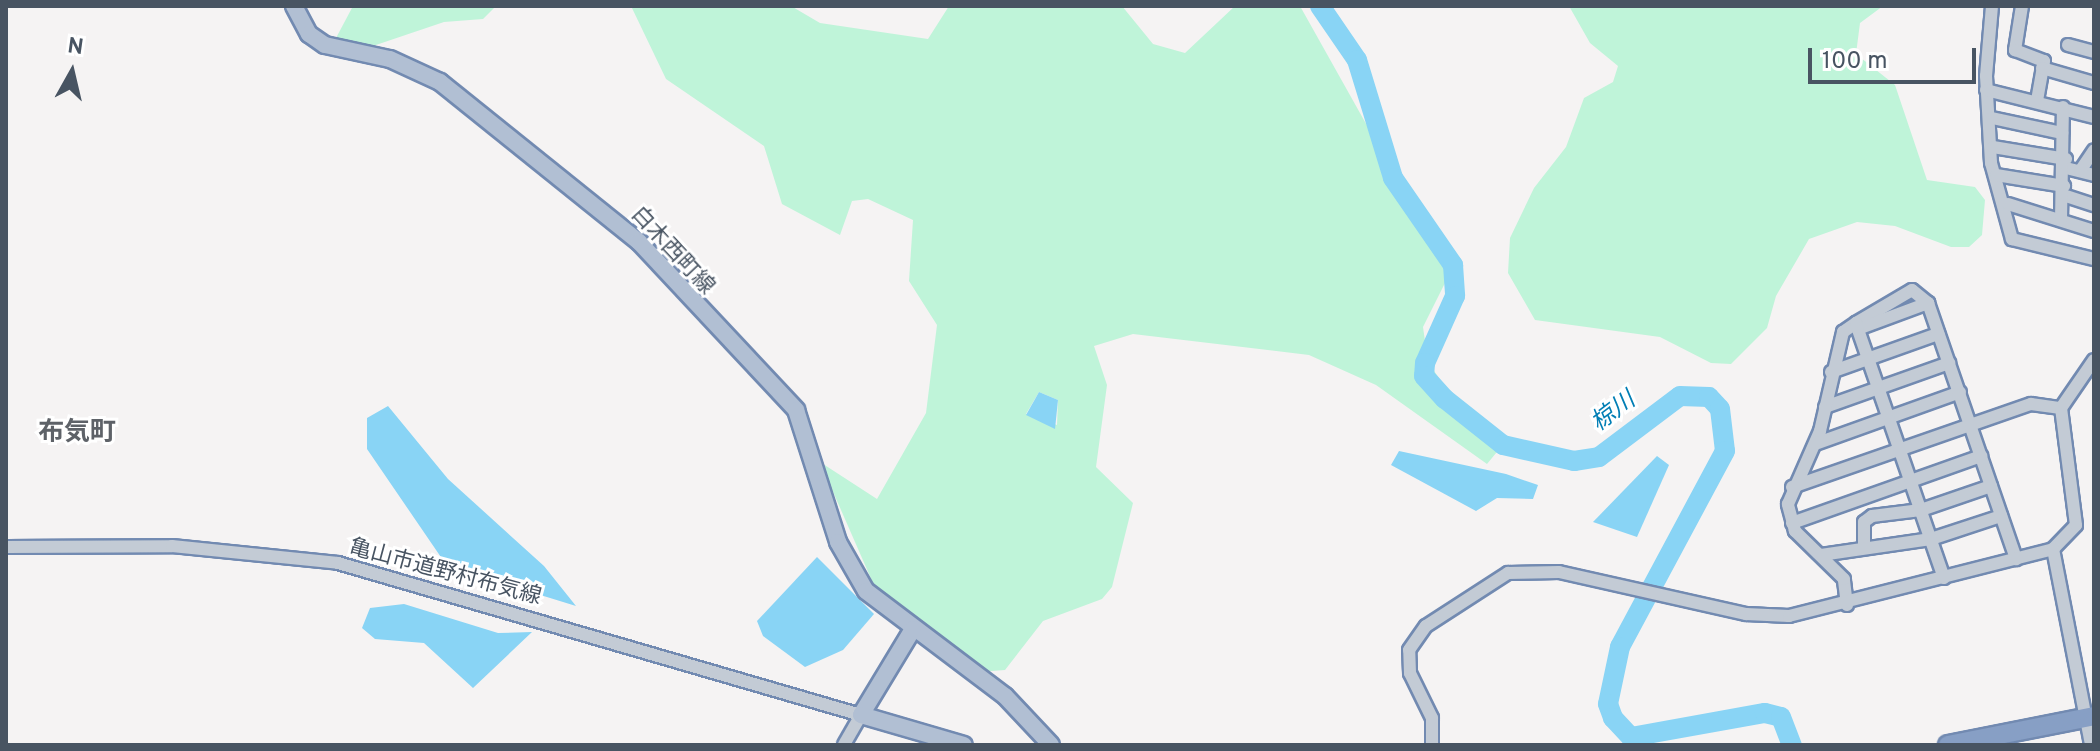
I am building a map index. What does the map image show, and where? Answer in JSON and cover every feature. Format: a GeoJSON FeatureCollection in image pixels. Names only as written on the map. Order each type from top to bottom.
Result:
{"type":"FeatureCollection","features":[{"type":"Feature","properties":{"kind":"highway"},"geometry":{"type":"LineString","coordinates":[[1948,745],[2090,716]]}},
{"type":"Feature","properties":{"kind":"main road","name":"白木西町線"},"geometry":{"type":"LineString","coordinates":[[294,6],[315,40],[390,59],[440,82],[639,242],[788,397],[803,423],[848,565],[866,591],[1005,696],[1051,745]]}},
{"type":"Feature","properties":{"kind":"main road"},"geometry":{"type":"LineString","coordinates":[[913,629],[861,715],[964,745]]}},
{"type":"Feature","properties":{"kind":"street"},"geometry":{"type":"LineString","coordinates":[[1992,6],[1986,90],[1992,118],[1996,175],[2008,204],[2012,239],[2094,259]]}},
{"type":"Feature","properties":{"kind":"street"},"geometry":{"type":"LineString","coordinates":[[2022,6],[2016,55],[2044,61],[2037,100]]}},
{"type":"Feature","properties":{"kind":"street"},"geometry":{"type":"LineString","coordinates":[[2068,45],[2094,52]]}},
{"type":"Feature","properties":{"kind":"street"},"geometry":{"type":"LineString","coordinates":[[2042,68],[2094,83]]}},
{"type":"Feature","properties":{"kind":"street"},"geometry":{"type":"LineString","coordinates":[[1986,90],[2037,100],[2094,117]]}},
{"type":"Feature","properties":{"kind":"street"},"geometry":{"type":"LineString","coordinates":[[2061,220],[2066,164],[2063,107]]}},
{"type":"Feature","properties":{"kind":"street"},"geometry":{"type":"LineString","coordinates":[[1992,118],[2062,133]]}},
{"type":"Feature","properties":{"kind":"street"},"geometry":{"type":"LineString","coordinates":[[1993,147],[2066,164],[2094,175]]}},
{"type":"Feature","properties":{"kind":"street"},"geometry":{"type":"LineString","coordinates":[[2080,171],[2094,150]]}},
{"type":"Feature","properties":{"kind":"street"},"geometry":{"type":"LineString","coordinates":[[1996,175],[2063,191],[2094,205]]}},
{"type":"Feature","properties":{"kind":"street"},"geometry":{"type":"LineString","coordinates":[[2008,204],[2094,231]]}},
{"type":"Feature","properties":{"kind":"street"},"geometry":{"type":"LineString","coordinates":[[1857,326],[1912,290],[1928,303],[2016,559]]}},
{"type":"Feature","properties":{"kind":"street"},"geometry":{"type":"LineString","coordinates":[[1847,605],[1844,579],[1792,523],[1792,487],[1815,444],[1843,332],[1928,303]]}},
{"type":"Feature","properties":{"kind":"street"},"geometry":{"type":"LineString","coordinates":[[1857,326],[1944,578]]}},
{"type":"Feature","properties":{"kind":"street"},"geometry":{"type":"LineString","coordinates":[[1831,372],[1938,334]]}},
{"type":"Feature","properties":{"kind":"street"},"geometry":{"type":"LineString","coordinates":[[1432,745],[1432,718],[1407,658],[1426,626],[1508,573],[1549,570],[1789,616],[1847,605],[2053,549],[2076,525],[2061,408],[2094,360]]}},
{"type":"Feature","properties":{"kind":"street"},"geometry":{"type":"LineString","coordinates":[[1825,407],[1949,363]]}},
{"type":"Feature","properties":{"kind":"street"},"geometry":{"type":"LineString","coordinates":[[1815,444],[1960,392]]}},
{"type":"Feature","properties":{"kind":"street"},"geometry":{"type":"LineString","coordinates":[[1792,487],[1900,449],[1972,430],[2031,404],[2061,408]]}},
{"type":"Feature","properties":{"kind":"street"},"geometry":{"type":"LineString","coordinates":[[1792,523],[1981,456]]}},
{"type":"Feature","properties":{"kind":"street"},"geometry":{"type":"LineString","coordinates":[[1864,548],[1864,522],[1872,516],[1921,510],[1991,486]]}},
{"type":"Feature","properties":{"kind":"street"},"geometry":{"type":"LineString","coordinates":[[1821,555],[1931,539],[2001,516]]}},
{"type":"Feature","properties":{"kind":"street","name":"亀山市道野村布気線"},"geometry":{"type":"LineString","coordinates":[[6,547],[172,546],[338,563],[861,715]]}},
{"type":"Feature","properties":{"kind":"street"},"geometry":{"type":"LineString","coordinates":[[2053,549],[2090,716],[2091,745]]}},
{"type":"Feature","properties":{"kind":"street"},"geometry":{"type":"LineString","coordinates":[[844,745],[861,715]]}},
{"type":"Feature","properties":{"kind":"green space"},"geometry":{"type":"Polygon","coordinates":[[[353,6],[496,6],[483,19],[444,22],[367,48],[336,38],[353,6]]]}},
{"type":"Feature","properties":{"kind":"green space"},"geometry":{"type":"Polygon","coordinates":[[[631,6],[791,6],[820,23],[928,39],[949,6],[1122,6],[1153,44],[1185,53],[1235,6],[1300,6],[1411,204],[1445,247],[1446,281],[1423,327],[1428,362],[1467,419],[1501,447],[1487,464],[1376,385],[1309,355],[1133,334],[1094,346],[1107,385],[1096,467],[1133,503],[1112,587],[1102,599],[1043,621],[1005,670],[978,672],[876,590],[820,462],[877,499],[926,413],[937,325],[909,281],[913,220],[868,199],[852,201],[840,235],[782,204],[764,146],[666,79],[631,6]],[[1039,392],[1026,414],[1057,425],[1058,400],[1039,392]]]}},
{"type":"Feature","properties":{"kind":"green space"},"geometry":{"type":"Polygon","coordinates":[[[1569,6],[1883,6],[1860,23],[1856,54],[1895,85],[1927,180],[1975,187],[1985,200],[1982,235],[1969,247],[1951,247],[1895,226],[1857,222],[1809,239],[1776,296],[1767,328],[1731,364],[1711,363],[1660,337],[1535,320],[1508,273],[1510,238],[1534,188],[1566,147],[1584,98],[1613,82],[1618,66],[1590,43],[1569,6]]]}},
{"type":"Feature","properties":{"kind":"water"},"geometry":{"type":"Polygon","coordinates":[[[1039,392],[1058,400],[1055,429],[1026,415],[1039,392]]]}},
{"type":"Feature","properties":{"kind":"water"},"geometry":{"type":"Polygon","coordinates":[[[388,406],[448,479],[544,566],[576,606],[447,566],[367,449],[367,418],[388,406]]]}},
{"type":"Feature","properties":{"kind":"water"},"geometry":{"type":"Polygon","coordinates":[[[1399,451],[1506,474],[1538,485],[1533,499],[1497,498],[1476,511],[1391,465],[1399,451]]]}},
{"type":"Feature","properties":{"kind":"water"},"geometry":{"type":"Polygon","coordinates":[[[1657,456],[1669,465],[1637,537],[1593,522],[1657,456]]]}},
{"type":"Feature","properties":{"kind":"water"},"geometry":{"type":"Polygon","coordinates":[[[817,557],[874,614],[843,650],[805,667],[763,636],[757,621],[817,557]]]}},
{"type":"Feature","properties":{"kind":"water"},"geometry":{"type":"Polygon","coordinates":[[[404,604],[498,633],[532,632],[473,688],[424,643],[375,639],[362,628],[370,608],[404,604]]]}},
{"type":"Feature","properties":{"kind":"waterway","name":"椋川"},"geometry":{"type":"LineString","coordinates":[[1320,6],[1357,60],[1393,178],[1453,265],[1455,296],[1425,363],[1424,376],[1445,399],[1503,445],[1574,461],[1599,457],[1680,396],[1709,397],[1720,409],[1725,451],[1620,647],[1608,704],[1613,718],[1631,737],[1765,713],[1781,717],[1792,745]]}},
{"type":"Feature","properties":{"kind":"district","name":"布気町"},"geometry":{"type":"Point","coordinates":[77,434]}}]}
